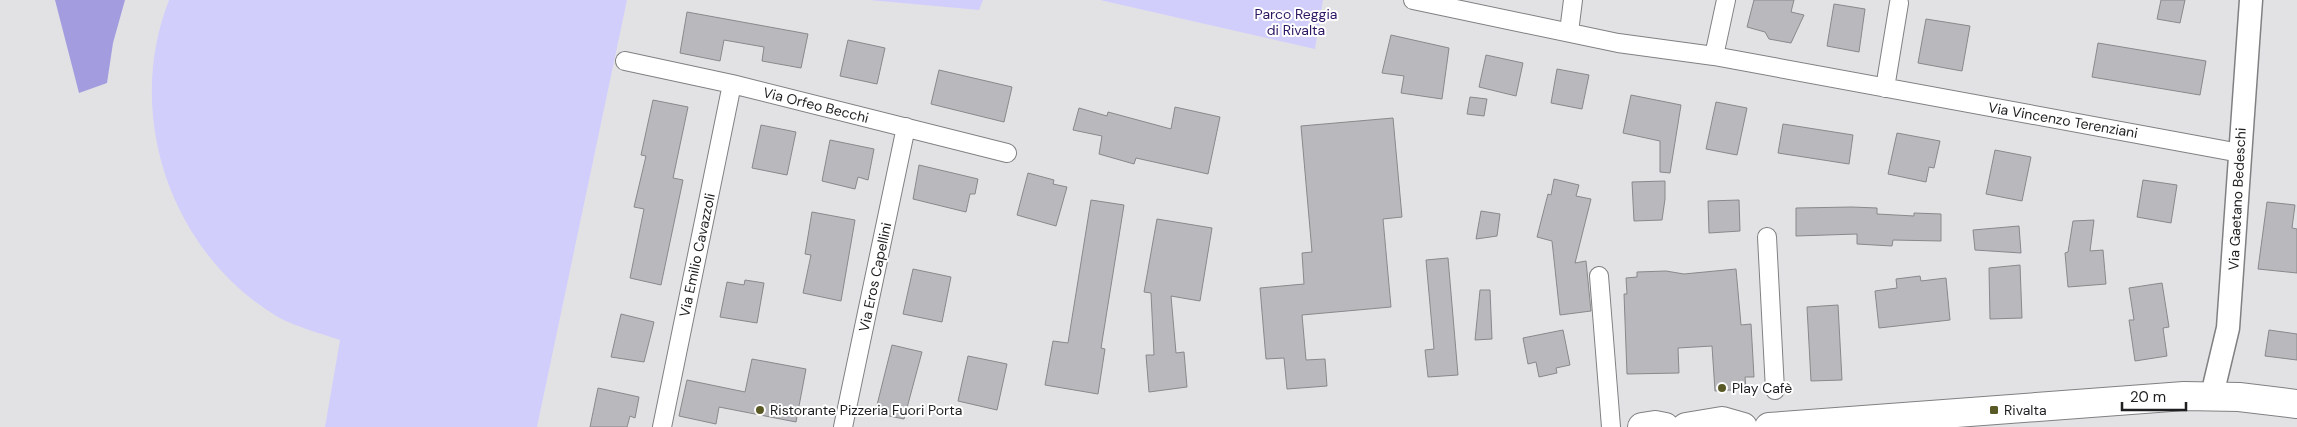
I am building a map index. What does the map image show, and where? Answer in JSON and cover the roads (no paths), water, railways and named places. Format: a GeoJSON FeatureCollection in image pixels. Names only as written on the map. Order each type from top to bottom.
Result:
{"type":"FeatureCollection","features":[{"type":"Feature","properties":{"kind":"main road"},"geometry":{"type":"LineString","coordinates":[[1769,427],[2212,395],[2297,404]]}},
{"type":"Feature","properties":{"kind":"main road"},"geometry":{"type":"LineString","coordinates":[[1686,427],[1722,422],[1743,427]]}},
{"type":"Feature","properties":{"kind":"main road"},"geometry":{"type":"LineString","coordinates":[[1642,427],[1655,425],[1665,427]]}},
{"type":"Feature","properties":{"kind":"street","name":"Via Vincenzo Terenziani"},"geometry":{"type":"LineString","coordinates":[[1413,0],[1618,43],[1714,56],[2240,153]]}},
{"type":"Feature","properties":{"kind":"street"},"geometry":{"type":"LineString","coordinates":[[1569,32],[1573,0]]}},
{"type":"Feature","properties":{"kind":"street"},"geometry":{"type":"LineString","coordinates":[[1714,56],[1726,0]]}},
{"type":"Feature","properties":{"kind":"street","name":"Via Gaetano Bedeschi"},"geometry":{"type":"LineString","coordinates":[[2212,395],[2228,328],[2251,0]]}},
{"type":"Feature","properties":{"kind":"street"},"geometry":{"type":"LineString","coordinates":[[1885,88],[1899,3]]}},
{"type":"Feature","properties":{"kind":"street","name":"Via Orfeo Becchi"},"geometry":{"type":"LineString","coordinates":[[625,61],[732,84],[1007,152]]}},
{"type":"Feature","properties":{"kind":"street","name":"Via Emilio Cavazzoli"},"geometry":{"type":"LineString","coordinates":[[662,427],[732,84]]}},
{"type":"Feature","properties":{"kind":"street","name":"Via Eros Capellini"},"geometry":{"type":"LineString","coordinates":[[843,427],[906,127]]}},
{"type":"Feature","properties":{"kind":"street"},"geometry":{"type":"LineString","coordinates":[[1767,237],[1774,390]]}},
{"type":"Feature","properties":{"kind":"street"},"geometry":{"type":"LineString","coordinates":[[1598,276],[1611,427]]}},
{"type":"Feature","properties":{"kind":"place","name":"Play Cafè"},"geometry":{"type":"Point","coordinates":[1722,388]}},
{"type":"Feature","properties":{"kind":"place","name":"Ristorante Pizzeria Fuori Porta"},"geometry":{"type":"Point","coordinates":[760,410]}},
{"type":"Feature","properties":{"kind":"place","name":"Rivalta"},"geometry":{"type":"Point","coordinates":[1994,410]}},
{"type":"Feature","properties":{"kind":"park label","name":"Parco Reggia di Rivalta"},"geometry":{"type":"Point","coordinates":[1296,22]}}]}
